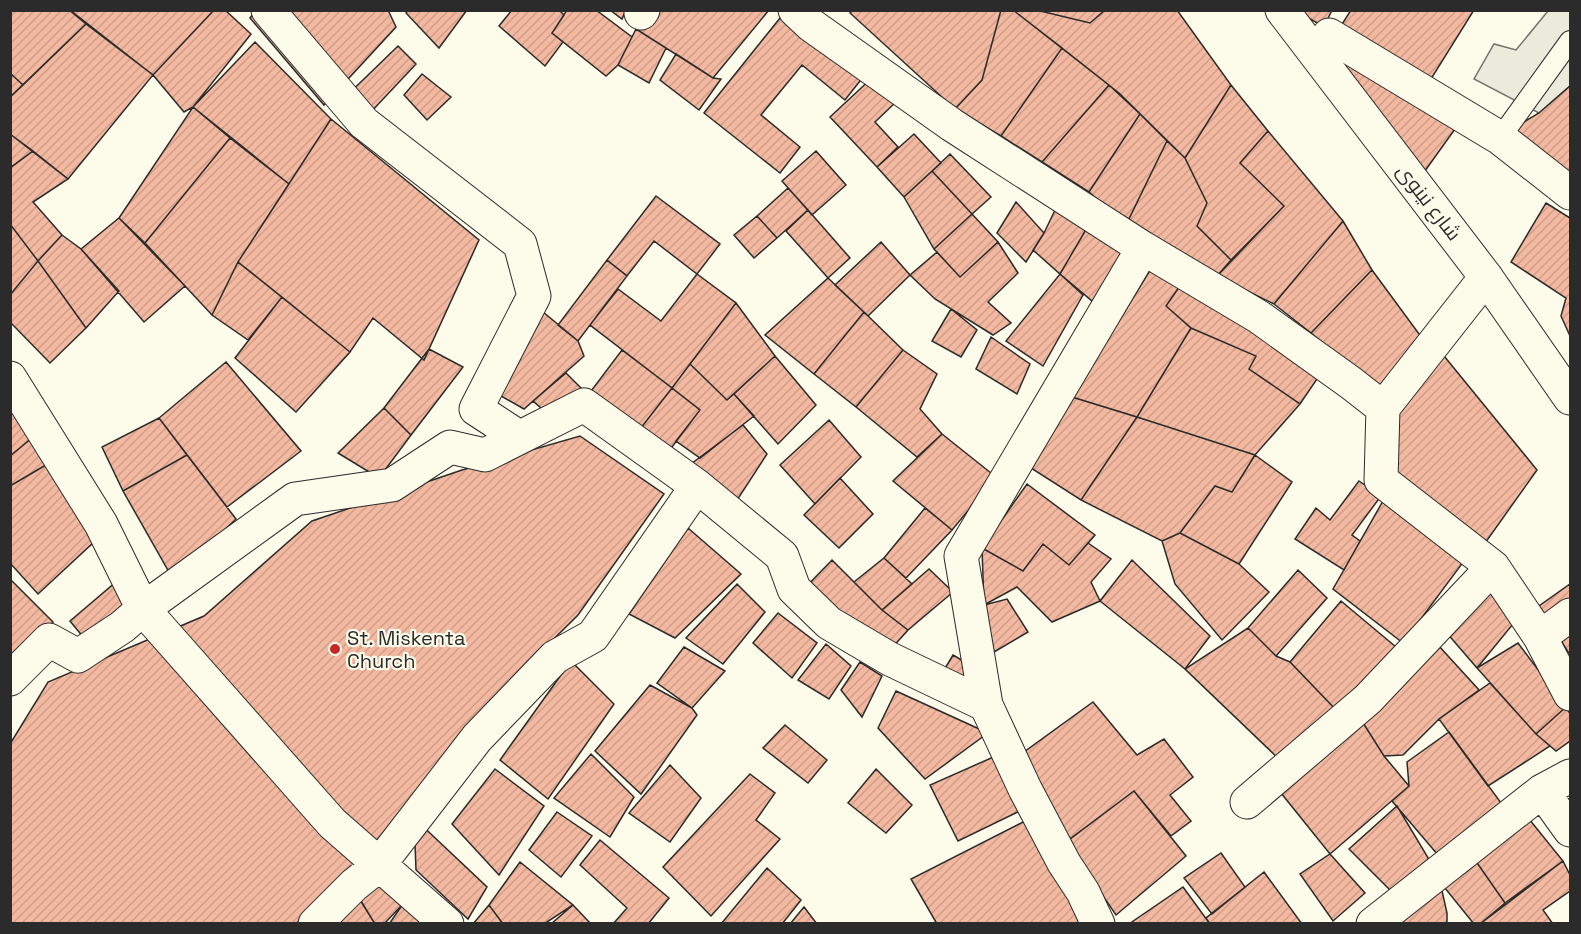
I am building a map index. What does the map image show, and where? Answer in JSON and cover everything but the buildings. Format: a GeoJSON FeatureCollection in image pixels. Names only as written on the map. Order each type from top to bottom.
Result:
{"type":"FeatureCollection","features":[{"type":"Feature","properties":{"kind":"street"},"geometry":{"type":"LineString","coordinates":[[268,10],[364,123],[520,244],[534,296],[476,409],[519,437]]}},
{"type":"Feature","properties":{"kind":"street"},"geometry":{"type":"LineString","coordinates":[[795,10],[812,25],[952,125],[1143,248],[1259,317],[1383,408]]}},
{"type":"Feature","properties":{"kind":"street","name":"شارع نينوى"},"geometry":{"type":"LineString","coordinates":[[1282,10],[1325,28],[1486,277],[1570,398]]}},
{"type":"Feature","properties":{"kind":"street"},"geometry":{"type":"LineString","coordinates":[[1325,28],[1500,138],[1570,193]]}},
{"type":"Feature","properties":{"kind":"street"},"geometry":{"type":"LineString","coordinates":[[1098,924],[1083,892],[1064,863],[1025,789],[986,705],[961,556],[1143,248]]}},
{"type":"Feature","properties":{"kind":"street"},"geometry":{"type":"LineString","coordinates":[[1486,277],[1383,408],[1381,480],[1493,567],[1540,637],[1570,694]]}},
{"type":"Feature","properties":{"kind":"street"},"geometry":{"type":"LineString","coordinates":[[10,378],[101,524],[143,609],[332,823],[447,924]]}},
{"type":"Feature","properties":{"kind":"street"},"geometry":{"type":"LineString","coordinates":[[10,679],[49,640],[78,656],[122,627],[143,609],[295,499],[392,485],[450,447],[485,455],[584,405],[697,486],[782,556],[794,589],[829,623],[890,659],[986,705]]}},
{"type":"Feature","properties":{"kind":"street"},"geometry":{"type":"LineString","coordinates":[[315,924],[354,885],[379,865],[477,738],[555,657],[592,636],[697,486]]}},
{"type":"Feature","properties":{"kind":"street"},"geometry":{"type":"LineString","coordinates":[[1247,802],[1368,699],[1493,567]]}},
{"type":"Feature","properties":{"kind":"street"},"geometry":{"type":"LineString","coordinates":[[1540,637],[1570,615]]}},
{"type":"Feature","properties":{"kind":"street"},"geometry":{"type":"LineString","coordinates":[[1373,924],[1556,783],[1570,830]]}},
{"type":"Feature","properties":{"kind":"lane"},"geometry":{"type":"LineString","coordinates":[[1500,138],[1570,41]]}},
{"type":"Feature","properties":{"kind":"shaded area"},"geometry":{"type":"Polygon","coordinates":[[[1548,11],[1570,11],[1570,86],[1539,113],[1474,79],[1494,44],[1516,50],[1548,11]]]}},
{"type":"Feature","properties":{"kind":"place","name":"St. Miskenta Church"},"geometry":{"type":"Point","coordinates":[335,649]}}]}
